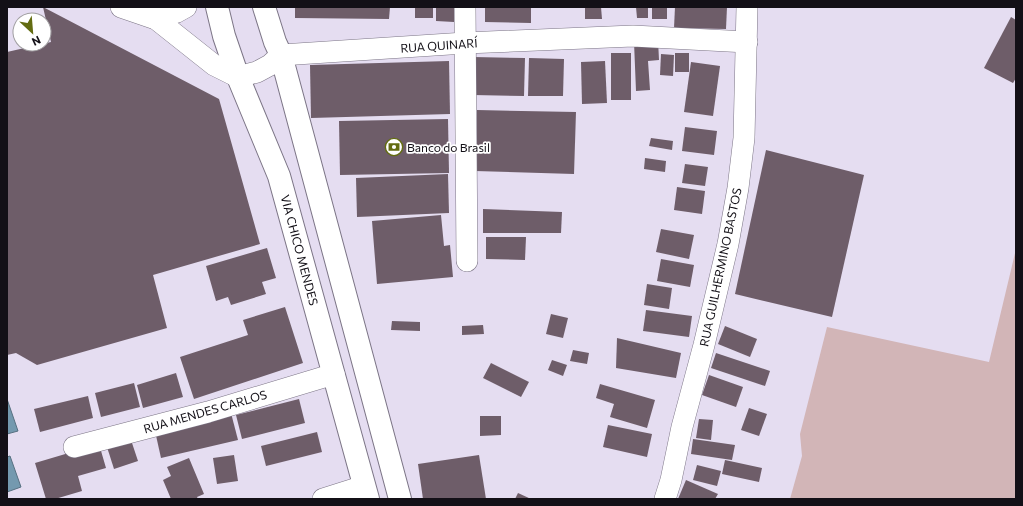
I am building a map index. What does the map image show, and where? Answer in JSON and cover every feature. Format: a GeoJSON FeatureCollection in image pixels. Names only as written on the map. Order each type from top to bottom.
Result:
{"type":"FeatureCollection","features":[{"type":"Feature","properties":{"kind":"main road","name":"VIA CHICO MENDES"},"geometry":{"type":"LineString","coordinates":[[217,7],[224,36],[238,77],[279,176],[366,492]]}},
{"type":"Feature","properties":{"kind":"main road"},"geometry":{"type":"LineString","coordinates":[[264,7],[275,42],[281,55],[400,499]]}},
{"type":"Feature","properties":{"kind":"street"},"geometry":{"type":"LineString","coordinates":[[121,7],[156,19],[214,65],[238,77],[257,72],[270,65],[281,55]]}},
{"type":"Feature","properties":{"kind":"street"},"geometry":{"type":"LineString","coordinates":[[156,19],[177,12],[186,7]]}},
{"type":"Feature","properties":{"kind":"street"},"geometry":{"type":"LineString","coordinates":[[465,7],[467,261]]}},
{"type":"Feature","properties":{"kind":"street","name":"RUA GUILHERMINO BASTOS"},"geometry":{"type":"LineString","coordinates":[[665,499],[711,316],[730,230],[741,167],[747,42],[747,7]]}},
{"type":"Feature","properties":{"kind":"street","name":"RUA QUINARÍ"},"geometry":{"type":"LineString","coordinates":[[281,55],[465,43],[633,36],[747,42]]}},
{"type":"Feature","properties":{"kind":"street","name":"RUA MENDES CARLOS"},"geometry":{"type":"LineString","coordinates":[[74,447],[208,412],[334,374]]}},
{"type":"Feature","properties":{"kind":"street"},"geometry":{"type":"LineString","coordinates":[[323,499],[366,492]]}},
{"type":"Feature","properties":{"kind":"shaded area"},"geometry":{"type":"Polygon","coordinates":[[[1016,249],[1016,499],[790,499],[802,456],[800,434],[827,327],[989,362],[1016,249]]]}},
{"type":"Feature","properties":{"kind":"water"},"geometry":{"type":"Polygon","coordinates":[[[7,399],[18,431],[7,434],[7,399]]]}},
{"type":"Feature","properties":{"kind":"water"},"geometry":{"type":"Polygon","coordinates":[[[10,456],[21,487],[7,492],[7,457],[10,456]]]}},
{"type":"Feature","properties":{"kind":"building"},"geometry":{"type":"Polygon","coordinates":[[[43,7],[219,99],[260,244],[153,275],[167,328],[37,365],[16,353],[7,355],[7,52],[52,52],[52,12],[44,12],[43,7]]]}},
{"type":"Feature","properties":{"kind":"building"},"geometry":{"type":"Polygon","coordinates":[[[295,7],[390,7],[389,19],[295,18],[295,7]]]}},
{"type":"Feature","properties":{"kind":"building"},"geometry":{"type":"Polygon","coordinates":[[[415,7],[433,7],[433,18],[415,18],[415,7]]]}},
{"type":"Feature","properties":{"kind":"building"},"geometry":{"type":"Polygon","coordinates":[[[436,7],[454,7],[454,22],[436,21],[436,7]]]}},
{"type":"Feature","properties":{"kind":"building"},"geometry":{"type":"Polygon","coordinates":[[[485,7],[531,7],[531,23],[485,22],[485,7]]]}},
{"type":"Feature","properties":{"kind":"building"},"geometry":{"type":"Polygon","coordinates":[[[585,7],[601,7],[602,19],[585,19],[585,7]]]}},
{"type":"Feature","properties":{"kind":"building"},"geometry":{"type":"Polygon","coordinates":[[[636,7],[648,7],[648,18],[637,18],[636,7]]]}},
{"type":"Feature","properties":{"kind":"building"},"geometry":{"type":"Polygon","coordinates":[[[652,7],[667,7],[667,19],[652,19],[652,7]]]}},
{"type":"Feature","properties":{"kind":"building"},"geometry":{"type":"Polygon","coordinates":[[[675,7],[727,7],[726,29],[674,28],[675,7]]]}},
{"type":"Feature","properties":{"kind":"building"},"geometry":{"type":"Polygon","coordinates":[[[1011,17],[1016,20],[1016,78],[1013,83],[984,68],[1011,17]]]}},
{"type":"Feature","properties":{"kind":"building"},"geometry":{"type":"Polygon","coordinates":[[[658,40],[659,60],[648,61],[650,90],[636,91],[634,42],[658,40]]]}},
{"type":"Feature","properties":{"kind":"building"},"geometry":{"type":"Polygon","coordinates":[[[611,53],[631,53],[631,100],[611,100],[611,53]]]}},
{"type":"Feature","properties":{"kind":"building"},"geometry":{"type":"Polygon","coordinates":[[[675,53],[689,53],[689,72],[675,72],[675,53]]]}},
{"type":"Feature","properties":{"kind":"building"},"geometry":{"type":"Polygon","coordinates":[[[661,54],[674,55],[673,76],[660,75],[661,54]]]}},
{"type":"Feature","properties":{"kind":"building"},"geometry":{"type":"Polygon","coordinates":[[[473,57],[525,58],[524,96],[473,95],[473,57]]]}},
{"type":"Feature","properties":{"kind":"building"},"geometry":{"type":"Polygon","coordinates":[[[529,58],[564,59],[563,96],[528,96],[529,58]]]}},
{"type":"Feature","properties":{"kind":"building"},"geometry":{"type":"Polygon","coordinates":[[[449,61],[450,114],[311,118],[310,65],[449,61]]]}},
{"type":"Feature","properties":{"kind":"building"},"geometry":{"type":"Polygon","coordinates":[[[605,61],[607,103],[582,104],[581,62],[605,61]]]}},
{"type":"Feature","properties":{"kind":"building"},"geometry":{"type":"Polygon","coordinates":[[[691,62],[720,66],[713,116],[684,112],[691,62]]]}},
{"type":"Feature","properties":{"kind":"building"},"geometry":{"type":"Polygon","coordinates":[[[477,110],[576,112],[574,174],[475,171],[477,110]]]}},
{"type":"Feature","properties":{"kind":"building","name":"Banco do Brasil"},"geometry":{"type":"Polygon","coordinates":[[[448,119],[449,173],[340,175],[339,121],[448,119]]]}},
{"type":"Feature","properties":{"kind":"building"},"geometry":{"type":"Polygon","coordinates":[[[685,127],[717,131],[714,155],[682,151],[685,127]]]}},
{"type":"Feature","properties":{"kind":"building"},"geometry":{"type":"Polygon","coordinates":[[[651,138],[673,141],[672,150],[649,146],[651,138]]]}},
{"type":"Feature","properties":{"kind":"building"},"geometry":{"type":"Polygon","coordinates":[[[766,150],[864,175],[832,317],[735,294],[766,150]]]}},
{"type":"Feature","properties":{"kind":"building"},"geometry":{"type":"Polygon","coordinates":[[[645,158],[666,161],[665,172],[644,169],[645,158]]]}},
{"type":"Feature","properties":{"kind":"building"},"geometry":{"type":"Polygon","coordinates":[[[685,164],[708,167],[705,186],[682,183],[685,164]]]}},
{"type":"Feature","properties":{"kind":"building"},"geometry":{"type":"Polygon","coordinates":[[[448,174],[449,213],[357,217],[356,178],[448,174]]]}},
{"type":"Feature","properties":{"kind":"building"},"geometry":{"type":"Polygon","coordinates":[[[677,187],[705,191],[702,214],[674,210],[677,187]]]}},
{"type":"Feature","properties":{"kind":"building"},"geometry":{"type":"Polygon","coordinates":[[[483,209],[562,212],[561,233],[483,233],[483,209]]]}},
{"type":"Feature","properties":{"kind":"building"},"geometry":{"type":"Polygon","coordinates":[[[441,215],[444,246],[450,245],[453,277],[377,284],[372,221],[441,215]]]}},
{"type":"Feature","properties":{"kind":"building"},"geometry":{"type":"Polygon","coordinates":[[[661,229],[694,235],[689,259],[656,252],[661,229]]]}},
{"type":"Feature","properties":{"kind":"building"},"geometry":{"type":"Polygon","coordinates":[[[486,237],[526,237],[525,260],[486,259],[486,237]]]}},
{"type":"Feature","properties":{"kind":"building"},"geometry":{"type":"Polygon","coordinates":[[[267,248],[276,278],[262,282],[266,294],[231,305],[228,297],[216,301],[206,266],[267,248]]]}},
{"type":"Feature","properties":{"kind":"building"},"geometry":{"type":"Polygon","coordinates":[[[661,259],[694,265],[690,287],[657,281],[661,259]]]}},
{"type":"Feature","properties":{"kind":"building"},"geometry":{"type":"Polygon","coordinates":[[[647,284],[672,288],[669,309],[644,305],[647,284]]]}},
{"type":"Feature","properties":{"kind":"building"},"geometry":{"type":"Polygon","coordinates":[[[285,307],[303,363],[194,399],[180,357],[248,335],[243,320],[285,307]]]}},
{"type":"Feature","properties":{"kind":"building"},"geometry":{"type":"Polygon","coordinates":[[[646,310],[692,316],[689,337],[643,331],[646,310]]]}},
{"type":"Feature","properties":{"kind":"building"},"geometry":{"type":"Polygon","coordinates":[[[551,314],[568,318],[563,338],[546,334],[551,314]]]}},
{"type":"Feature","properties":{"kind":"building"},"geometry":{"type":"Polygon","coordinates":[[[392,321],[420,322],[420,331],[391,330],[392,321]]]}},
{"type":"Feature","properties":{"kind":"building"},"geometry":{"type":"Polygon","coordinates":[[[483,325],[484,334],[462,335],[462,326],[483,325]]]}},
{"type":"Feature","properties":{"kind":"building"},"geometry":{"type":"Polygon","coordinates":[[[725,326],[757,339],[750,357],[718,344],[725,326]]]}},
{"type":"Feature","properties":{"kind":"building"},"geometry":{"type":"Polygon","coordinates":[[[617,338],[681,353],[676,378],[616,368],[617,338]]]}},
{"type":"Feature","properties":{"kind":"building"},"geometry":{"type":"Polygon","coordinates":[[[573,350],[589,353],[587,364],[570,361],[573,350]]]}},
{"type":"Feature","properties":{"kind":"building"},"geometry":{"type":"Polygon","coordinates":[[[716,353],[770,371],[765,386],[711,368],[716,353]]]}},
{"type":"Feature","properties":{"kind":"building"},"geometry":{"type":"Polygon","coordinates":[[[552,360],[567,365],[563,376],[548,370],[552,360]]]}},
{"type":"Feature","properties":{"kind":"building"},"geometry":{"type":"Polygon","coordinates":[[[491,363],[529,382],[521,397],[483,378],[491,363]]]}},
{"type":"Feature","properties":{"kind":"building"},"geometry":{"type":"Polygon","coordinates":[[[176,373],[183,397],[143,408],[137,385],[176,373]]]}},
{"type":"Feature","properties":{"kind":"building"},"geometry":{"type":"Polygon","coordinates":[[[709,375],[743,387],[736,407],[702,395],[709,375]]]}},
{"type":"Feature","properties":{"kind":"building"},"geometry":{"type":"Polygon","coordinates":[[[134,383],[140,407],[101,417],[95,393],[134,383]]]}},
{"type":"Feature","properties":{"kind":"building"},"geometry":{"type":"Polygon","coordinates":[[[600,384],[655,400],[647,428],[610,417],[614,404],[596,398],[600,384]]]}},
{"type":"Feature","properties":{"kind":"building"},"geometry":{"type":"Polygon","coordinates":[[[88,396],[93,418],[40,432],[34,409],[88,396]]]}},
{"type":"Feature","properties":{"kind":"building"},"geometry":{"type":"Polygon","coordinates":[[[299,399],[305,423],[242,439],[236,415],[299,399]]]}},
{"type":"Feature","properties":{"kind":"building"},"geometry":{"type":"Polygon","coordinates":[[[749,408],[767,414],[759,436],[741,430],[749,408]]]}},
{"type":"Feature","properties":{"kind":"building"},"geometry":{"type":"Polygon","coordinates":[[[231,413],[238,440],[161,458],[155,431],[231,413]]]}},
{"type":"Feature","properties":{"kind":"building"},"geometry":{"type":"Polygon","coordinates":[[[480,416],[501,416],[501,435],[480,436],[480,416]]]}},
{"type":"Feature","properties":{"kind":"building"},"geometry":{"type":"Polygon","coordinates":[[[699,419],[713,420],[711,440],[696,438],[699,419]]]}},
{"type":"Feature","properties":{"kind":"building"},"geometry":{"type":"Polygon","coordinates":[[[608,425],[652,434],[647,457],[603,447],[608,425]]]}},
{"type":"Feature","properties":{"kind":"building"},"geometry":{"type":"Polygon","coordinates":[[[317,432],[322,452],[266,466],[261,446],[317,432]]]}},
{"type":"Feature","properties":{"kind":"building"},"geometry":{"type":"Polygon","coordinates":[[[693,439],[735,445],[732,460],[691,454],[693,439]]]}},
{"type":"Feature","properties":{"kind":"building"},"geometry":{"type":"Polygon","coordinates":[[[131,440],[138,461],[114,469],[107,447],[131,440]]]}},
{"type":"Feature","properties":{"kind":"building"},"geometry":{"type":"Polygon","coordinates":[[[99,444],[106,468],[78,476],[82,491],[55,499],[46,499],[35,463],[99,444]]]}},
{"type":"Feature","properties":{"kind":"building"},"geometry":{"type":"Polygon","coordinates":[[[234,455],[238,481],[217,484],[213,458],[234,455]]]}},
{"type":"Feature","properties":{"kind":"building"},"geometry":{"type":"Polygon","coordinates":[[[479,455],[486,499],[423,499],[418,464],[479,455]]]}},
{"type":"Feature","properties":{"kind":"building"},"geometry":{"type":"Polygon","coordinates":[[[189,458],[204,494],[197,497],[198,499],[171,499],[163,480],[171,476],[167,467],[189,458]]]}},
{"type":"Feature","properties":{"kind":"building"},"geometry":{"type":"Polygon","coordinates":[[[725,460],[762,468],[759,482],[722,474],[725,460]]]}},
{"type":"Feature","properties":{"kind":"building"},"geometry":{"type":"Polygon","coordinates":[[[697,465],[721,471],[717,486],[693,480],[697,465]]]}},
{"type":"Feature","properties":{"kind":"building"},"geometry":{"type":"Polygon","coordinates":[[[686,480],[718,494],[715,499],[678,499],[686,480]]]}},
{"type":"Feature","properties":{"kind":"building"},"geometry":{"type":"Polygon","coordinates":[[[518,493],[531,499],[515,499],[518,493]]]}},
{"type":"Feature","properties":{"kind":"place","name":"Banco do Brasil"},"geometry":{"type":"Point","coordinates":[394,147]}}]}
